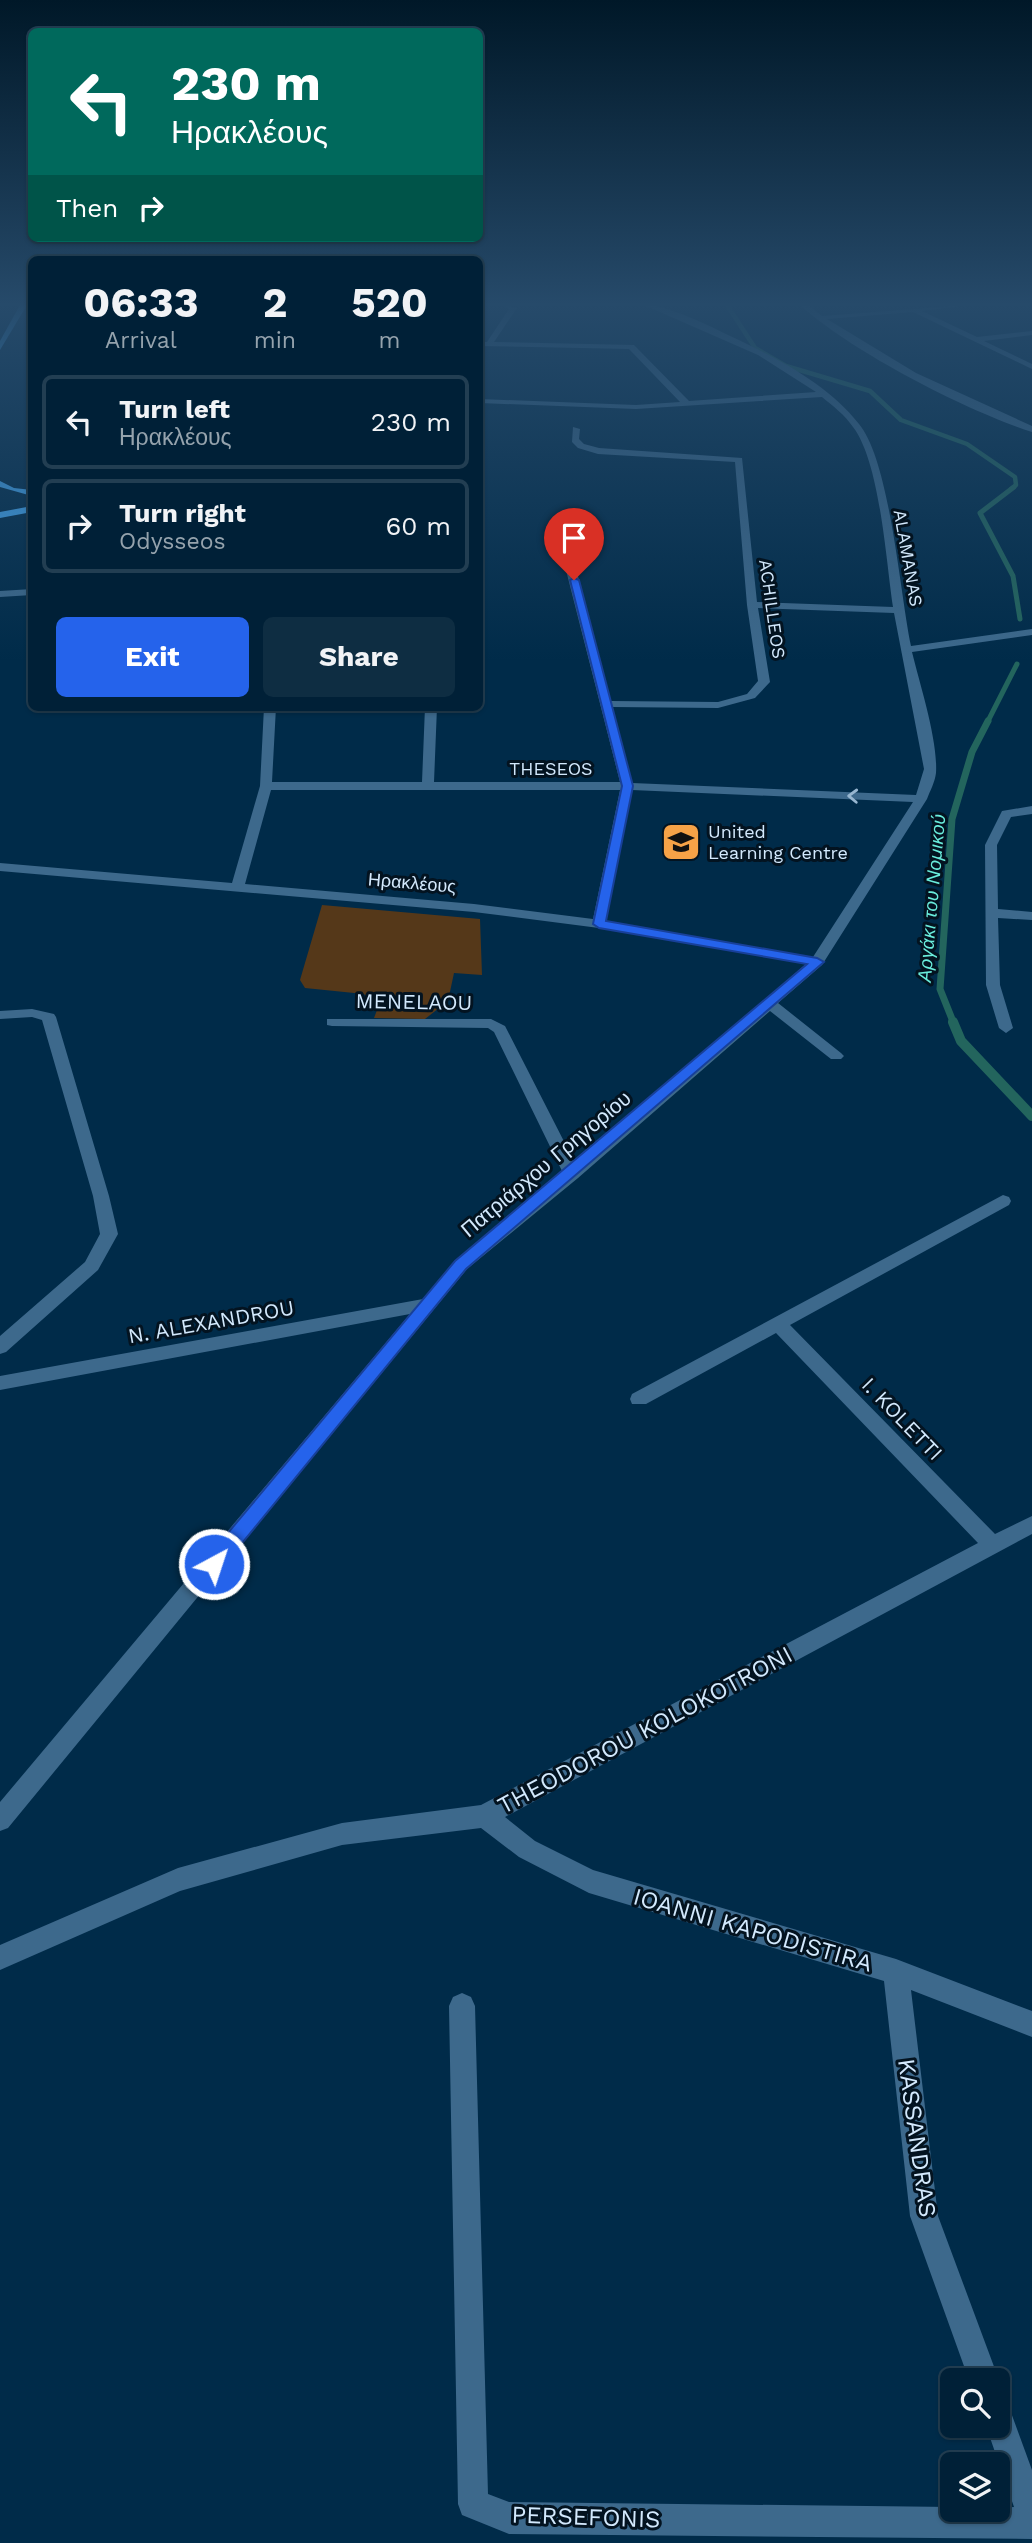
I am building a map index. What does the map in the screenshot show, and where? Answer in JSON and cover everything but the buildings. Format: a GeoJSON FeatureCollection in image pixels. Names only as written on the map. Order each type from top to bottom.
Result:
{"type":"FeatureCollection","features":[{"type":"Feature","properties":{"kind":"main road"},"geometry":{"type":"LineString","coordinates":[[0,484],[12,490],[28,492]]}},
{"type":"Feature","properties":{"kind":"main road"},"geometry":{"type":"LineString","coordinates":[[0,504],[28,499]]}},
{"type":"Feature","properties":{"kind":"main road"},"geometry":{"type":"LineString","coordinates":[[0,515],[28,510]]}},
{"type":"Feature","properties":{"kind":"street","name":"ALAMANAS"},"geometry":{"type":"LineString","coordinates":[[854,424],[859,429],[865,447],[883,515],[907,650]]}},
{"type":"Feature","properties":{"kind":"street","name":"ACHILLEOS"},"geometry":{"type":"LineString","coordinates":[[576,429],[575,440],[580,446],[598,451],[739,460],[752,605],[764,682],[751,696],[718,705],[606,704]]}},
{"type":"Feature","properties":{"kind":"street"},"geometry":{"type":"LineString","coordinates":[[561,531],[628,786],[599,924]]}},
{"type":"Feature","properties":{"kind":"street"},"geometry":{"type":"LineString","coordinates":[[0,594],[28,592]]}},
{"type":"Feature","properties":{"kind":"street"},"geometry":{"type":"LineString","coordinates":[[752,605],[898,610]]}},
{"type":"Feature","properties":{"kind":"street"},"geometry":{"type":"LineString","coordinates":[[907,650],[1032,632]]}},
{"type":"Feature","properties":{"kind":"street","name":"Πατριάρχου Γρηγορίου"},"geometry":{"type":"LineString","coordinates":[[0,1820],[461,1265],[572,1174],[817,962],[921,799],[931,772],[907,650]]}},
{"type":"Feature","properties":{"kind":"street"},"geometry":{"type":"LineString","coordinates":[[238,886],[265,786],[270,711]]}},
{"type":"Feature","properties":{"kind":"street"},"geometry":{"type":"LineString","coordinates":[[428,786],[431,711]]}},
{"type":"Feature","properties":{"kind":"street","name":"THESEOS"},"geometry":{"type":"LineString","coordinates":[[265,786],[628,786],[921,799]]}},
{"type":"Feature","properties":{"kind":"street"},"geometry":{"type":"LineString","coordinates":[[1006,1027],[992,985],[991,845],[1006,814],[1032,810]]}},
{"type":"Feature","properties":{"kind":"street","name":"Ηρακλέους"},"geometry":{"type":"LineString","coordinates":[[0,867],[238,886],[599,924],[817,962]]}},
{"type":"Feature","properties":{"kind":"street"},"geometry":{"type":"LineString","coordinates":[[991,913],[1032,916]]}},
{"type":"Feature","properties":{"kind":"street"},"geometry":{"type":"LineString","coordinates":[[769,1003],[836,1056]]}},
{"type":"Feature","properties":{"kind":"street"},"geometry":{"type":"LineString","coordinates":[[0,1015],[32,1013],[49,1017],[101,1196],[109,1234],[92,1266],[0,1347]]}},
{"type":"Feature","properties":{"kind":"street","name":"MENELAOU"},"geometry":{"type":"LineString","coordinates":[[332,1022],[491,1024],[500,1029],[572,1174]]}},
{"type":"Feature","properties":{"kind":"street"},"geometry":{"type":"LineString","coordinates":[[639,1399],[1003,1201]]}},
{"type":"Feature","properties":{"kind":"street","name":"N. ALEXANDROU"},"geometry":{"type":"LineString","coordinates":[[0,1384],[430,1304]]}},
{"type":"Feature","properties":{"kind":"street","name":"I. KOLETTI"},"geometry":{"type":"LineString","coordinates":[[779,1325],[993,1545]]}},
{"type":"Feature","properties":{"kind":"street","name":"THEODOROU KOLOKOTRONI"},"geometry":{"type":"LineString","coordinates":[[0,1958],[178,1880],[342,1834],[484,1816],[1032,1524]]}},
{"type":"Feature","properties":{"kind":"street","name":"IOANNI KAPODISTIRA"},"geometry":{"type":"LineString","coordinates":[[484,1816],[527,1849],[589,1881],[896,1972],[1032,2024]]}},
{"type":"Feature","properties":{"kind":"street","name":"KASSANDRAS"},"geometry":{"type":"LineString","coordinates":[[896,1972],[924,2216],[980,2368]]}},
{"type":"Feature","properties":{"kind":"street","name":"PERSEFONIS"},"geometry":{"type":"LineString","coordinates":[[462,2006],[473,2504],[509,2518],[1032,2524]]}},
{"type":"Feature","properties":{"kind":"street"},"geometry":{"type":"LineString","coordinates":[[1005,2438],[1032,2513]]}},
{"type":"Feature","properties":{"kind":"shaded area"},"geometry":{"type":"Polygon","coordinates":[[[322,905],[480,919],[482,975],[454,973],[448,1001],[425,1019],[374,1018],[377,1010],[364,994],[305,988],[300,980],[322,905]]]}},
{"type":"Feature","properties":{"kind":"waterway","name":"Αργάκι του Νομικού"},"geometry":{"type":"LineString","coordinates":[[911,424],[967,444],[1015,477],[1016,485],[1011,489]]}},
{"type":"Feature","properties":{"kind":"waterway","name":"Αργάκι του Νομικού"},"geometry":{"type":"LineString","coordinates":[[1014,487],[980,513],[1013,576],[1020,619]]}},
{"type":"Feature","properties":{"kind":"waterway","name":"Αργάκι του Νομικού"},"geometry":{"type":"LineString","coordinates":[[987,723],[1017,664]]}},
{"type":"Feature","properties":{"kind":"waterway","name":"Αργάκι του Νομικού"},"geometry":{"type":"LineString","coordinates":[[954,1024],[940,989],[952,819],[972,752],[988,721]]}},
{"type":"Feature","properties":{"kind":"waterway","name":"Αργάκι του Νομικού"},"geometry":{"type":"LineString","coordinates":[[953,1022],[961,1041],[1032,1116]]}},
{"type":"Feature","properties":{"kind":"place","name":"United Learning Centre"},"geometry":{"type":"Point","coordinates":[681,842]}},
{"type":"Feature","properties":{"kind":"route"},"geometry":{"type":"LineString","coordinates":[[214,1564],[461,1265],[572,1174],[817,962],[599,924],[628,786],[574,580]]}}]}
